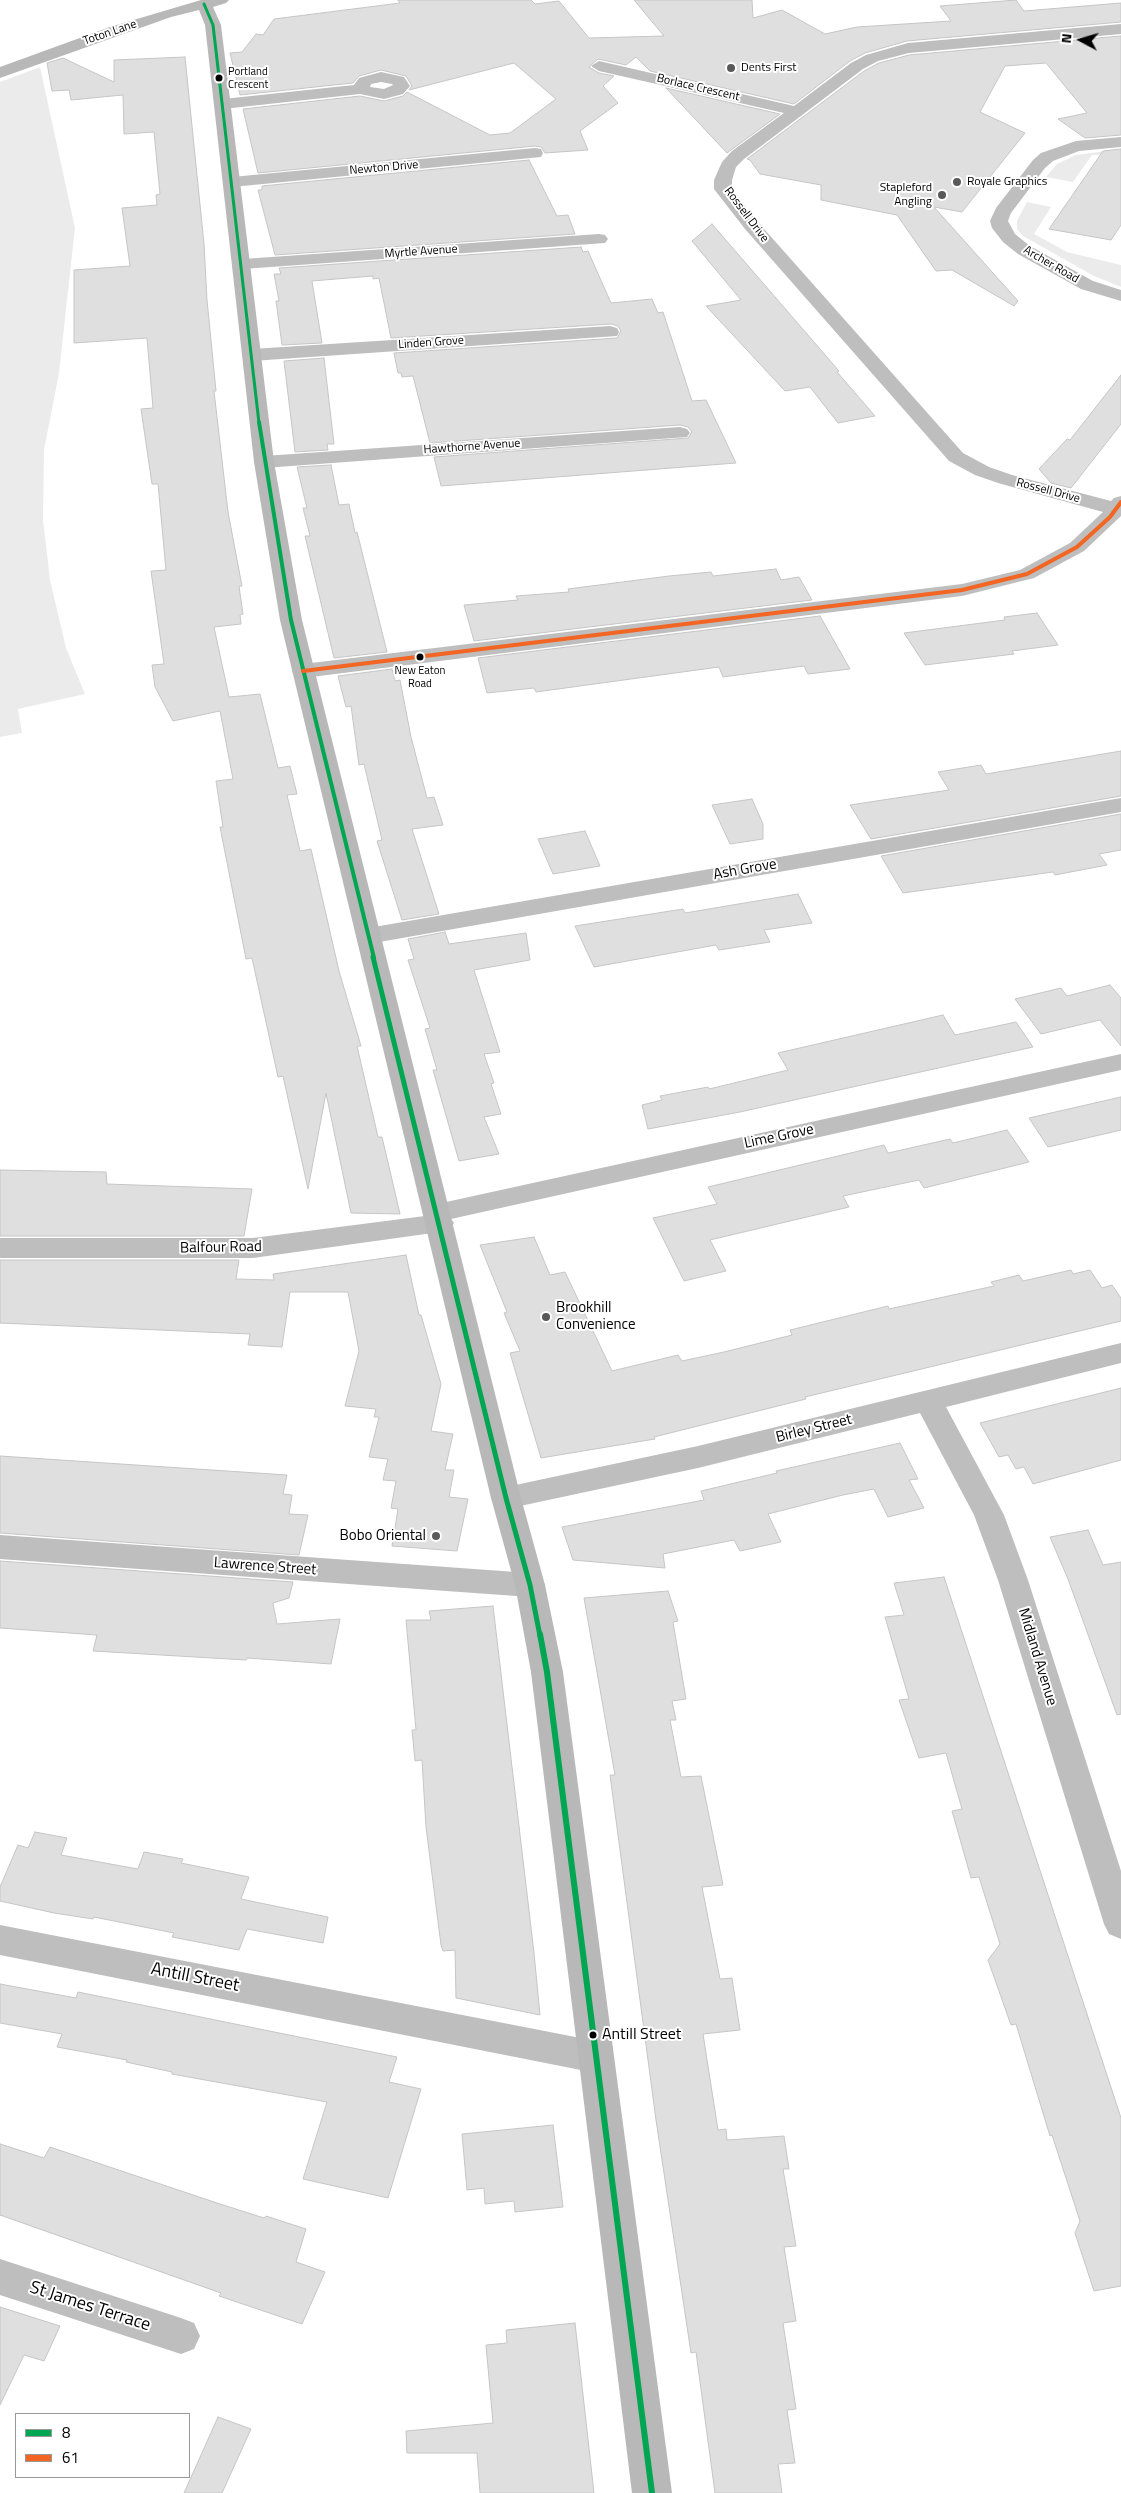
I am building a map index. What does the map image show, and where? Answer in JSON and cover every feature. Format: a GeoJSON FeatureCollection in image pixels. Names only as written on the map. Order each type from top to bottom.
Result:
{"type":"FeatureCollection","features":[{"type":"Feature","properties":{"kind":"street","name":"Toton Lane"},"geometry":{"type":"LineString","coordinates":[[0,73],[116,30],[214,1]]}},
{"type":"Feature","properties":{"kind":"street"},"geometry":{"type":"LineString","coordinates":[[214,1],[213,25],[243,264],[264,462],[291,620],[439,1218],[506,1498],[530,1585],[546,1672],[652,2493]]}},
{"type":"Feature","properties":{"kind":"street","name":"Rossell Drive"},"geometry":{"type":"LineString","coordinates":[[1118,506],[1005,480],[982,471],[956,457],[944,446],[751,224],[723,189],[722,180],[728,166],[738,155],[857,66],[886,53],[908,48],[1121,29]]}},
{"type":"Feature","properties":{"kind":"street","name":"Borlace Crescent"},"geometry":{"type":"LineString","coordinates":[[599,66],[796,111]]}},
{"type":"Feature","properties":{"kind":"street"},"geometry":{"type":"LineString","coordinates":[[224,104],[362,89]]}},
{"type":"Feature","properties":{"kind":"street","name":"Archer Road"},"geometry":{"type":"LineString","coordinates":[[1121,142],[1076,146],[1047,157],[1039,164],[1002,212],[999,221],[1001,228],[1009,238],[1024,250],[1087,285],[1121,296]]}},
{"type":"Feature","properties":{"kind":"street","name":"Newton Drive"},"geometry":{"type":"LineString","coordinates":[[232,182],[535,154]]}},
{"type":"Feature","properties":{"kind":"street","name":"Myrtle Avenue"},"geometry":{"type":"LineString","coordinates":[[243,264],[599,239]]}},
{"type":"Feature","properties":{"kind":"street","name":"Linden Grove"},"geometry":{"type":"LineString","coordinates":[[252,355],[610,332]]}},
{"type":"Feature","properties":{"kind":"street","name":"Hawthorne Avenue"},"geometry":{"type":"LineString","coordinates":[[264,462],[680,433]]}},
{"type":"Feature","properties":{"kind":"street"},"geometry":{"type":"LineString","coordinates":[[303,671],[962,590],[1027,574],[1077,547],[1118,506]]}},
{"type":"Feature","properties":{"kind":"street","name":"Ash Grove"},"geometry":{"type":"LineString","coordinates":[[368,936],[1121,804]]}},
{"type":"Feature","properties":{"kind":"street","name":"Lime Grove"},"geometry":{"type":"LineString","coordinates":[[439,1218],[1121,1062]]}},
{"type":"Feature","properties":{"kind":"street","name":"Balfour Road"},"geometry":{"type":"LineString","coordinates":[[0,1248],[253,1248],[439,1218]]}},
{"type":"Feature","properties":{"kind":"street","name":"Birley Street"},"geometry":{"type":"LineString","coordinates":[[506,1498],[698,1457],[1121,1353]]}},
{"type":"Feature","properties":{"kind":"street","name":"Midland Avenue"},"geometry":{"type":"LineString","coordinates":[[928,1401],[989,1515],[1014,1580],[1121,1924]]}},
{"type":"Feature","properties":{"kind":"street","name":"Lawrence Street"},"geometry":{"type":"LineString","coordinates":[[0,1548],[530,1585]]}},
{"type":"Feature","properties":{"kind":"street","name":"Antill Street"},"geometry":{"type":"LineString","coordinates":[[0,1940],[596,2057]]}},
{"type":"Feature","properties":{"kind":"street","name":"St James Terrace"},"geometry":{"type":"LineString","coordinates":[[0,2277],[181,2336]]}},
{"type":"Feature","properties":{"kind":"shaded area"},"geometry":{"type":"Polygon","coordinates":[[[40,67],[75,228],[59,373],[44,450],[43,520],[50,580],[66,648],[85,694],[18,709],[22,733],[0,737],[0,82],[40,67]]]}},
{"type":"Feature","properties":{"kind":"shaded area"},"geometry":{"type":"Polygon","coordinates":[[[1121,149],[1121,154],[1092,155],[1073,182],[1046,177],[1057,164],[1076,155],[1121,149]]]}},
{"type":"Feature","properties":{"kind":"shaded area"},"geometry":{"type":"Polygon","coordinates":[[[1027,202],[1051,207],[1034,234],[1067,252],[1121,265],[1121,287],[1094,276],[1023,236],[1017,229],[1017,221],[1027,202]]]}},
{"type":"Feature","properties":{"kind":"building"},"geometry":{"type":"Polygon","coordinates":[[[398,0],[531,0],[535,4],[559,1],[589,38],[664,36],[634,0],[752,0],[753,18],[782,10],[825,34],[857,27],[951,21],[940,6],[1016,0],[1024,11],[1121,3],[1121,22],[907,41],[865,53],[850,61],[794,104],[650,71],[636,57],[626,65],[598,59],[589,67],[599,73],[614,76],[603,86],[618,103],[580,131],[588,150],[545,153],[541,147],[535,146],[258,173],[243,109],[360,96],[384,101],[403,96],[407,92],[490,135],[510,133],[556,99],[514,63],[409,90],[412,86],[406,76],[381,70],[359,76],[353,83],[240,95],[230,53],[242,52],[256,34],[263,35],[274,19],[400,3],[398,0]]]}},
{"type":"Feature","properties":{"kind":"building"},"geometry":{"type":"Polygon","coordinates":[[[1121,36],[1121,135],[1085,138],[1058,119],[1087,113],[1046,63],[1005,66],[980,112],[1025,133],[962,212],[934,207],[1018,301],[1014,306],[952,270],[936,271],[897,215],[821,200],[821,185],[760,174],[750,160],[747,159],[864,71],[879,63],[909,55],[1121,36]]]}},
{"type":"Feature","properties":{"kind":"building"},"geometry":{"type":"Polygon","coordinates":[[[185,57],[204,244],[207,300],[216,391],[214,391],[228,512],[242,586],[239,586],[243,614],[240,615],[241,624],[214,627],[229,697],[260,694],[278,768],[290,766],[297,794],[287,795],[300,851],[311,849],[339,971],[361,1046],[357,1046],[378,1137],[382,1137],[400,1214],[351,1213],[326,1093],[308,1189],[283,1076],[278,1077],[252,958],[246,959],[220,827],[223,827],[216,781],[233,779],[220,711],[173,721],[155,687],[152,665],[164,664],[151,571],[166,570],[158,484],[152,484],[141,409],[153,408],[147,338],[74,343],[74,270],[130,266],[122,208],[157,205],[156,195],[160,194],[154,132],[124,134],[123,95],[71,100],[69,90],[52,91],[47,63],[63,58],[114,82],[114,60],[185,57]]]}},
{"type":"Feature","properties":{"kind":"building"},"geometry":{"type":"Polygon","coordinates":[[[666,88],[780,114],[727,153],[666,88]]]}},
{"type":"Feature","properties":{"kind":"building"},"geometry":{"type":"Polygon","coordinates":[[[1121,149],[1121,225],[1111,240],[1049,229],[1103,151],[1121,149]]]}},
{"type":"Feature","properties":{"kind":"building"},"geometry":{"type":"Polygon","coordinates":[[[529,160],[557,216],[568,215],[575,234],[275,255],[258,190],[262,190],[262,186],[529,160]]]}},
{"type":"Feature","properties":{"kind":"building"},"geometry":{"type":"Polygon","coordinates":[[[712,224],[839,371],[837,372],[875,416],[838,423],[810,387],[785,391],[706,306],[741,300],[692,241],[712,224]]]}},
{"type":"Feature","properties":{"kind":"building"},"geometry":{"type":"Polygon","coordinates":[[[581,247],[583,252],[588,251],[611,303],[652,299],[658,313],[663,312],[692,401],[706,400],[736,463],[441,486],[434,457],[688,438],[692,432],[688,427],[680,425],[430,443],[413,376],[402,377],[401,373],[398,373],[394,353],[617,338],[621,331],[618,326],[611,324],[391,338],[379,278],[373,279],[373,276],[312,281],[322,343],[282,345],[276,301],[279,301],[274,274],[281,274],[279,268],[581,247]]]}},
{"type":"Feature","properties":{"kind":"building"},"geometry":{"type":"Polygon","coordinates":[[[324,358],[334,444],[327,444],[328,450],[295,452],[284,361],[324,358]]]}},
{"type":"Feature","properties":{"kind":"building"},"geometry":{"type":"Polygon","coordinates":[[[1121,375],[1121,424],[1071,488],[1051,483],[1039,469],[1067,439],[1070,440],[1121,375]]]}},
{"type":"Feature","properties":{"kind":"building"},"geometry":{"type":"Polygon","coordinates":[[[331,465],[339,505],[349,504],[387,652],[334,658],[305,536],[310,536],[303,508],[307,508],[297,467],[331,465]]]}},
{"type":"Feature","properties":{"kind":"building"},"geometry":{"type":"Polygon","coordinates":[[[776,569],[781,580],[799,577],[812,600],[474,641],[464,605],[518,600],[516,596],[569,592],[568,589],[669,576],[711,572],[713,576],[776,569]]]}},
{"type":"Feature","properties":{"kind":"building"},"geometry":{"type":"Polygon","coordinates":[[[1037,613],[1058,645],[1012,651],[1014,654],[925,665],[904,633],[1005,620],[1004,617],[1037,613]]]}},
{"type":"Feature","properties":{"kind":"building"},"geometry":{"type":"Polygon","coordinates":[[[820,616],[850,669],[808,674],[804,666],[723,677],[719,667],[536,692],[534,688],[487,693],[478,658],[820,616]]]}},
{"type":"Feature","properties":{"kind":"building"},"geometry":{"type":"Polygon","coordinates":[[[392,669],[395,681],[400,680],[411,737],[427,798],[434,797],[443,825],[412,829],[439,914],[402,920],[377,841],[382,840],[364,764],[359,765],[351,706],[346,707],[338,676],[392,669]]]}},
{"type":"Feature","properties":{"kind":"building"},"geometry":{"type":"Polygon","coordinates":[[[1121,751],[1121,796],[871,839],[850,805],[949,790],[938,772],[981,765],[986,774],[1121,751]]]}},
{"type":"Feature","properties":{"kind":"building"},"geometry":{"type":"Polygon","coordinates":[[[752,799],[763,824],[763,839],[730,844],[712,805],[752,799]]]}},
{"type":"Feature","properties":{"kind":"building"},"geometry":{"type":"Polygon","coordinates":[[[1121,814],[1121,850],[1099,854],[1107,865],[1055,875],[1053,872],[903,893],[881,856],[1121,814]]]}},
{"type":"Feature","properties":{"kind":"building"},"geometry":{"type":"Polygon","coordinates":[[[585,831],[600,866],[553,874],[538,839],[585,831]]]}},
{"type":"Feature","properties":{"kind":"building"},"geometry":{"type":"Polygon","coordinates":[[[798,894],[812,923],[764,930],[770,942],[719,950],[716,945],[594,967],[575,926],[683,909],[685,913],[798,894]]]}},
{"type":"Feature","properties":{"kind":"building"},"geometry":{"type":"Polygon","coordinates":[[[445,932],[449,944],[526,933],[530,960],[474,970],[500,1052],[484,1054],[494,1083],[491,1084],[501,1114],[484,1117],[499,1154],[459,1161],[433,1070],[437,1070],[425,1029],[430,1028],[408,960],[414,959],[408,939],[445,932]]]}},
{"type":"Feature","properties":{"kind":"building"},"geometry":{"type":"Polygon","coordinates":[[[1110,985],[1121,998],[1121,1046],[1100,1020],[1041,1034],[1015,999],[1061,988],[1067,996],[1110,985]]]}},
{"type":"Feature","properties":{"kind":"building"},"geometry":{"type":"Polygon","coordinates":[[[943,1015],[955,1035],[1016,1022],[1033,1047],[740,1112],[648,1129],[642,1105],[662,1100],[660,1096],[708,1087],[709,1089],[788,1070],[778,1053],[943,1015]]]}},
{"type":"Feature","properties":{"kind":"building"},"geometry":{"type":"Polygon","coordinates":[[[1121,1097],[1121,1130],[1048,1147],[1029,1118],[1121,1097]]]}},
{"type":"Feature","properties":{"kind":"building"},"geometry":{"type":"Polygon","coordinates":[[[1007,1130],[1029,1162],[924,1188],[919,1180],[843,1196],[849,1207],[710,1240],[726,1271],[684,1281],[653,1218],[717,1204],[708,1187],[884,1145],[888,1153],[950,1139],[953,1143],[1007,1130]]]}},
{"type":"Feature","properties":{"kind":"building"},"geometry":{"type":"Polygon","coordinates":[[[0,1170],[106,1172],[107,1184],[252,1189],[244,1236],[0,1236],[0,1170]]]}},
{"type":"Feature","properties":{"kind":"building"},"geometry":{"type":"Polygon","coordinates":[[[534,1237],[550,1275],[565,1272],[612,1371],[678,1355],[682,1361],[724,1352],[792,1335],[790,1330],[888,1306],[889,1309],[994,1286],[991,1282],[1019,1275],[1023,1281],[1071,1270],[1073,1274],[1090,1270],[1102,1288],[1112,1285],[1121,1298],[1121,1321],[805,1397],[806,1399],[654,1437],[655,1439],[541,1458],[510,1353],[520,1351],[504,1313],[507,1312],[480,1245],[534,1237]]]}},
{"type":"Feature","properties":{"kind":"building"},"geometry":{"type":"Polygon","coordinates":[[[406,1255],[419,1315],[421,1315],[441,1384],[431,1431],[453,1434],[445,1470],[454,1470],[449,1497],[468,1499],[457,1551],[392,1546],[398,1509],[391,1508],[396,1481],[383,1480],[388,1459],[369,1457],[379,1417],[374,1417],[376,1409],[345,1406],[359,1351],[348,1292],[290,1292],[282,1347],[248,1345],[250,1334],[0,1323],[0,1260],[239,1260],[236,1279],[274,1280],[273,1274],[406,1255]]]}},
{"type":"Feature","properties":{"kind":"building"},"geometry":{"type":"Polygon","coordinates":[[[1121,1388],[1121,1460],[1033,1484],[1024,1467],[1016,1469],[1008,1455],[999,1457],[980,1423],[1121,1388]]]}},
{"type":"Feature","properties":{"kind":"building"},"geometry":{"type":"Polygon","coordinates":[[[900,1443],[918,1479],[909,1480],[924,1508],[888,1517],[874,1489],[843,1495],[768,1514],[781,1542],[740,1551],[734,1540],[663,1554],[665,1568],[573,1560],[562,1527],[704,1500],[701,1491],[777,1473],[776,1471],[900,1443]]]}},
{"type":"Feature","properties":{"kind":"building"},"geometry":{"type":"Polygon","coordinates":[[[0,1456],[287,1475],[283,1494],[292,1495],[289,1514],[308,1515],[299,1555],[0,1533],[0,1456]]]}},
{"type":"Feature","properties":{"kind":"building"},"geometry":{"type":"Polygon","coordinates":[[[1088,1530],[1103,1565],[1121,1562],[1121,1714],[1117,1715],[1068,1579],[1050,1537],[1088,1530]]]}},
{"type":"Feature","properties":{"kind":"building"},"geometry":{"type":"Polygon","coordinates":[[[0,1561],[293,1582],[289,1598],[273,1603],[277,1624],[340,1619],[331,1664],[93,1651],[97,1635],[0,1628],[0,1561]]]}},
{"type":"Feature","properties":{"kind":"building"},"geometry":{"type":"Polygon","coordinates":[[[944,1577],[1121,2118],[1121,2286],[1094,2291],[1075,2233],[1080,2221],[1052,2135],[1050,2136],[1016,2024],[1011,2025],[988,1960],[1000,1944],[979,1877],[971,1878],[952,1811],[962,1809],[946,1753],[919,1758],[899,1700],[909,1699],[885,1617],[904,1615],[894,1583],[944,1577]]]}},
{"type":"Feature","properties":{"kind":"building"},"geometry":{"type":"Polygon","coordinates":[[[668,1591],[678,1621],[673,1622],[686,1699],[672,1701],[676,1720],[670,1720],[681,1777],[701,1776],[723,1885],[702,1887],[720,1979],[732,1978],[740,2030],[703,2034],[718,2130],[726,2129],[727,2140],[784,2136],[789,2169],[783,2169],[796,2246],[784,2247],[796,2321],[783,2323],[796,2409],[787,2410],[795,2463],[778,2464],[782,2493],[715,2493],[696,2352],[691,2353],[656,2120],[610,1775],[615,1775],[584,1598],[668,1591]]]}},
{"type":"Feature","properties":{"kind":"building"},"geometry":{"type":"Polygon","coordinates":[[[493,1606],[540,2015],[456,1998],[455,1950],[443,1951],[441,1945],[426,1827],[422,1760],[415,1761],[412,1730],[416,1730],[406,1620],[431,1620],[429,1611],[493,1606]]]}},
{"type":"Feature","properties":{"kind":"building"},"geometry":{"type":"Polygon","coordinates":[[[35,1832],[67,1838],[61,1855],[138,1869],[144,1852],[183,1859],[181,1863],[249,1877],[241,1899],[328,1917],[323,1943],[247,1929],[239,1950],[172,1937],[174,1933],[94,1917],[93,1919],[54,1913],[0,1901],[0,1887],[18,1845],[28,1848],[35,1832]]]}},
{"type":"Feature","properties":{"kind":"building"},"geometry":{"type":"Polygon","coordinates":[[[0,1984],[76,1998],[78,1992],[397,2057],[389,2082],[421,2089],[388,2198],[303,2179],[327,2102],[172,2074],[172,2072],[126,2062],[127,2060],[57,2047],[62,2034],[0,2023],[0,1984]]]}},
{"type":"Feature","properties":{"kind":"building"},"geometry":{"type":"Polygon","coordinates":[[[553,2125],[563,2207],[515,2212],[514,2201],[485,2204],[484,2188],[467,2190],[462,2134],[553,2125]]]}},
{"type":"Feature","properties":{"kind":"building"},"geometry":{"type":"Polygon","coordinates":[[[0,2144],[44,2158],[50,2147],[217,2203],[306,2229],[296,2262],[325,2272],[302,2324],[219,2296],[221,2293],[0,2215],[0,2144]]]}},
{"type":"Feature","properties":{"kind":"building"},"geometry":{"type":"Polygon","coordinates":[[[0,2307],[60,2326],[44,2361],[24,2355],[0,2405],[0,2307]]]}},
{"type":"Feature","properties":{"kind":"building"},"geometry":{"type":"Polygon","coordinates":[[[575,2323],[594,2493],[480,2493],[477,2453],[407,2453],[406,2431],[493,2423],[486,2345],[507,2343],[506,2330],[575,2323]]]}},
{"type":"Feature","properties":{"kind":"building"},"geometry":{"type":"Polygon","coordinates":[[[218,2417],[251,2429],[222,2493],[184,2493],[218,2417]]]}},
{"type":"Feature","properties":{"kind":"transit line","name":"8"},"geometry":{"type":"LineString","coordinates":[[204,4],[213,25],[264,462],[291,620],[506,1498],[530,1585],[547,1672],[652,2493]]}},
{"type":"Feature","properties":{"kind":"transit line","name":"61"},"geometry":{"type":"LineString","coordinates":[[303,671],[962,590],[1027,574],[1077,547],[1110,517],[1121,502]]}},
{"type":"Feature","properties":{"kind":"place","name":"Dents First"},"geometry":{"type":"Point","coordinates":[731,68]}},
{"type":"Feature","properties":{"kind":"place","name":"Portland Crescent"},"geometry":{"type":"Point","coordinates":[219,78]}},
{"type":"Feature","properties":{"kind":"place","name":"Royale Graphics"},"geometry":{"type":"Point","coordinates":[957,182]}},
{"type":"Feature","properties":{"kind":"place","name":"Stapleford Angling"},"geometry":{"type":"Point","coordinates":[942,195]}},
{"type":"Feature","properties":{"kind":"place","name":"New Eaton Road"},"geometry":{"type":"Point","coordinates":[420,657]}},
{"type":"Feature","properties":{"kind":"place","name":"Brookhill Convenience"},"geometry":{"type":"Point","coordinates":[546,1317]}},
{"type":"Feature","properties":{"kind":"place","name":"Bobo Oriental"},"geometry":{"type":"Point","coordinates":[436,1536]}},
{"type":"Feature","properties":{"kind":"place","name":"Antill Street"},"geometry":{"type":"Point","coordinates":[593,2035]}}]}
